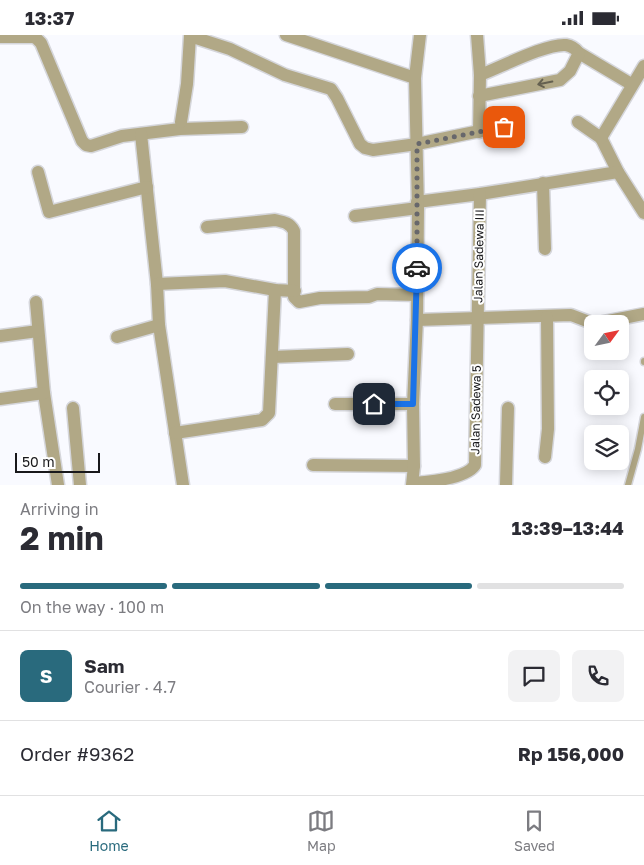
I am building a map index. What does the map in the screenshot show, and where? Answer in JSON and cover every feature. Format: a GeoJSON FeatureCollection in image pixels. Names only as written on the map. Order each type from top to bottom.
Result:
{"type":"FeatureCollection","features":[{"type":"Feature","properties":{"kind":"street"},"geometry":{"type":"LineString","coordinates":[[286,35],[415,78]]}},
{"type":"Feature","properties":{"kind":"street"},"geometry":{"type":"LineString","coordinates":[[412,484],[414,466],[413,404],[417,320],[418,205],[415,78],[420,35]]}},
{"type":"Feature","properties":{"kind":"street"},"geometry":{"type":"LineString","coordinates":[[477,35],[480,75],[479,131]]}},
{"type":"Feature","properties":{"kind":"street"},"geometry":{"type":"LineString","coordinates":[[0,37],[32,37],[41,43],[82,141],[86,145],[91,146],[122,136],[180,129],[242,127]]}},
{"type":"Feature","properties":{"kind":"street"},"geometry":{"type":"LineString","coordinates":[[182,122],[187,83],[189,42],[190,37],[194,37],[230,49],[285,75],[331,89],[360,144],[365,148],[373,150],[417,144],[504,127]]}},
{"type":"Feature","properties":{"kind":"street"},"geometry":{"type":"LineString","coordinates":[[480,75],[545,49],[564,45],[574,47],[579,53],[632,84]]}},
{"type":"Feature","properties":{"kind":"street"},"geometry":{"type":"LineString","coordinates":[[479,96],[560,80],[570,71],[579,53]]}},
{"type":"Feature","properties":{"kind":"street"},"geometry":{"type":"LineString","coordinates":[[601,138],[644,66]]}},
{"type":"Feature","properties":{"kind":"street"},"geometry":{"type":"LineString","coordinates":[[578,122],[601,138],[618,172],[644,213]]}},
{"type":"Feature","properties":{"kind":"street"},"geometry":{"type":"LineString","coordinates":[[141,134],[157,284],[159,325],[182,485]]}},
{"type":"Feature","properties":{"kind":"street"},"geometry":{"type":"LineString","coordinates":[[38,172],[49,212],[147,187]]}},
{"type":"Feature","properties":{"kind":"street","name":"Jalan Sadewa III"},"geometry":{"type":"LineString","coordinates":[[355,216],[512,188],[618,172]]}},
{"type":"Feature","properties":{"kind":"street"},"geometry":{"type":"LineString","coordinates":[[543,183],[545,249]]}},
{"type":"Feature","properties":{"kind":"street","name":"Jalan Sadewa III"},"geometry":{"type":"LineString","coordinates":[[478,319],[480,194]]}},
{"type":"Feature","properties":{"kind":"street"},"geometry":{"type":"LineString","coordinates":[[207,227],[275,221],[285,222],[292,226],[294,231],[294,297],[299,302],[320,298],[369,297],[377,294],[417,295]]}},
{"type":"Feature","properties":{"kind":"street"},"geometry":{"type":"LineString","coordinates":[[157,284],[225,281],[275,290],[295,291]]}},
{"type":"Feature","properties":{"kind":"street"},"geometry":{"type":"LineString","coordinates":[[175,433],[262,420],[269,413],[275,290]]}},
{"type":"Feature","properties":{"kind":"street"},"geometry":{"type":"LineString","coordinates":[[36,303],[44,393],[58,485]]}},
{"type":"Feature","properties":{"kind":"street"},"geometry":{"type":"LineString","coordinates":[[417,320],[571,315],[588,322],[598,323],[644,315]]}},
{"type":"Feature","properties":{"kind":"street"},"geometry":{"type":"LineString","coordinates":[[545,457],[548,429],[547,317]]}},
{"type":"Feature","properties":{"kind":"street","name":"Jalan Sadewa 5"},"geometry":{"type":"LineString","coordinates":[[412,484],[435,481],[465,473],[474,467],[478,319]]}},
{"type":"Feature","properties":{"kind":"street"},"geometry":{"type":"LineString","coordinates":[[117,337],[159,325]]}},
{"type":"Feature","properties":{"kind":"street"},"geometry":{"type":"LineString","coordinates":[[0,336],[38,331]]}},
{"type":"Feature","properties":{"kind":"street"},"geometry":{"type":"LineString","coordinates":[[272,357],[348,354]]}},
{"type":"Feature","properties":{"kind":"street"},"geometry":{"type":"LineString","coordinates":[[0,399],[44,393]]}},
{"type":"Feature","properties":{"kind":"street"},"geometry":{"type":"LineString","coordinates":[[335,404],[413,404]]}},
{"type":"Feature","properties":{"kind":"street"},"geometry":{"type":"LineString","coordinates":[[73,408],[80,485]]}},
{"type":"Feature","properties":{"kind":"street"},"geometry":{"type":"LineString","coordinates":[[506,485],[508,408]]}},
{"type":"Feature","properties":{"kind":"street"},"geometry":{"type":"LineString","coordinates":[[313,465],[414,466]]}},
{"type":"Feature","properties":{"kind":"lane"},"geometry":{"type":"LineString","coordinates":[[628,485],[644,417]]}},
{"type":"Feature","properties":{"kind":"way so far"},"geometry":{"type":"LineString","coordinates":[[417,268],[417,144],[504,127]]}},
{"type":"Feature","properties":{"kind":"route"},"geometry":{"type":"LineString","coordinates":[[374,404],[413,404],[417,320],[417,268]]}}]}
